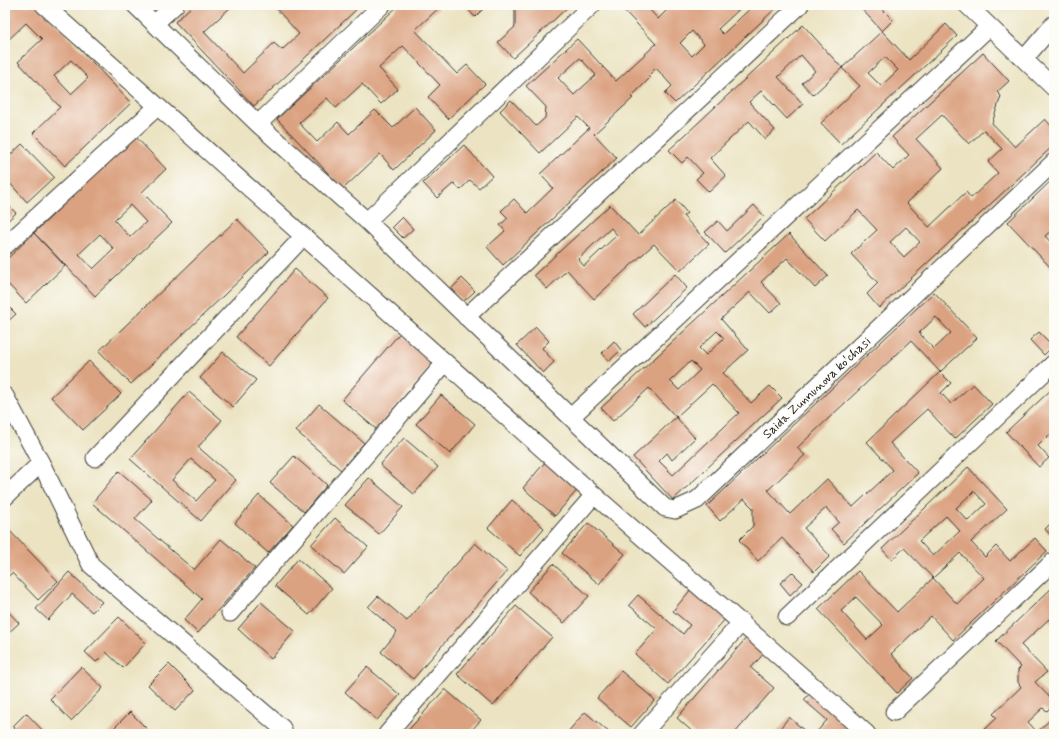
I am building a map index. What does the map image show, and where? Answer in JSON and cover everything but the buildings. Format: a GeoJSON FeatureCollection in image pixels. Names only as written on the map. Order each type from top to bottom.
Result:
{"type":"FeatureCollection","features":[{"type":"Feature","properties":{"kind":"street"},"geometry":{"type":"LineString","coordinates":[[44,5],[594,495],[742,622],[867,734]]}},
{"type":"Feature","properties":{"kind":"street","name":"Saida Zunnunova koʻchasi"},"geometry":{"type":"LineString","coordinates":[[135,5],[258,124],[367,221],[665,508],[675,510],[697,500],[1054,162]]}},
{"type":"Feature","properties":{"kind":"street"},"geometry":{"type":"LineString","coordinates":[[154,24],[175,5]]}},
{"type":"Feature","properties":{"kind":"street"},"geometry":{"type":"LineString","coordinates":[[258,124],[382,5]]}},
{"type":"Feature","properties":{"kind":"street"},"geometry":{"type":"LineString","coordinates":[[367,221],[592,5]]}},
{"type":"Feature","properties":{"kind":"street"},"geometry":{"type":"LineString","coordinates":[[466,317],[800,5]]}},
{"type":"Feature","properties":{"kind":"street"},"geometry":{"type":"LineString","coordinates":[[967,5],[1054,88]]}},
{"type":"Feature","properties":{"kind":"street"},"geometry":{"type":"LineString","coordinates":[[1024,60],[1054,24]]}},
{"type":"Feature","properties":{"kind":"street"},"geometry":{"type":"LineString","coordinates":[[571,418],[989,26]]}},
{"type":"Feature","properties":{"kind":"street"},"geometry":{"type":"LineString","coordinates":[[5,246],[157,107]]}},
{"type":"Feature","properties":{"kind":"street"},"geometry":{"type":"LineString","coordinates":[[95,458],[303,237]]}},
{"type":"Feature","properties":{"kind":"street"},"geometry":{"type":"LineString","coordinates":[[230,613],[445,363]]}},
{"type":"Feature","properties":{"kind":"street"},"geometry":{"type":"LineString","coordinates":[[787,617],[1054,363]]}},
{"type":"Feature","properties":{"kind":"street"},"geometry":{"type":"LineString","coordinates":[[5,396],[91,565],[282,728],[284,734]]}},
{"type":"Feature","properties":{"kind":"street"},"geometry":{"type":"LineString","coordinates":[[5,497],[40,463]]}},
{"type":"Feature","properties":{"kind":"street"},"geometry":{"type":"LineString","coordinates":[[387,734],[594,495]]}},
{"type":"Feature","properties":{"kind":"street"},"geometry":{"type":"LineString","coordinates":[[894,712],[1054,561]]}},
{"type":"Feature","properties":{"kind":"street"},"geometry":{"type":"LineString","coordinates":[[642,734],[742,622]]}}]}
